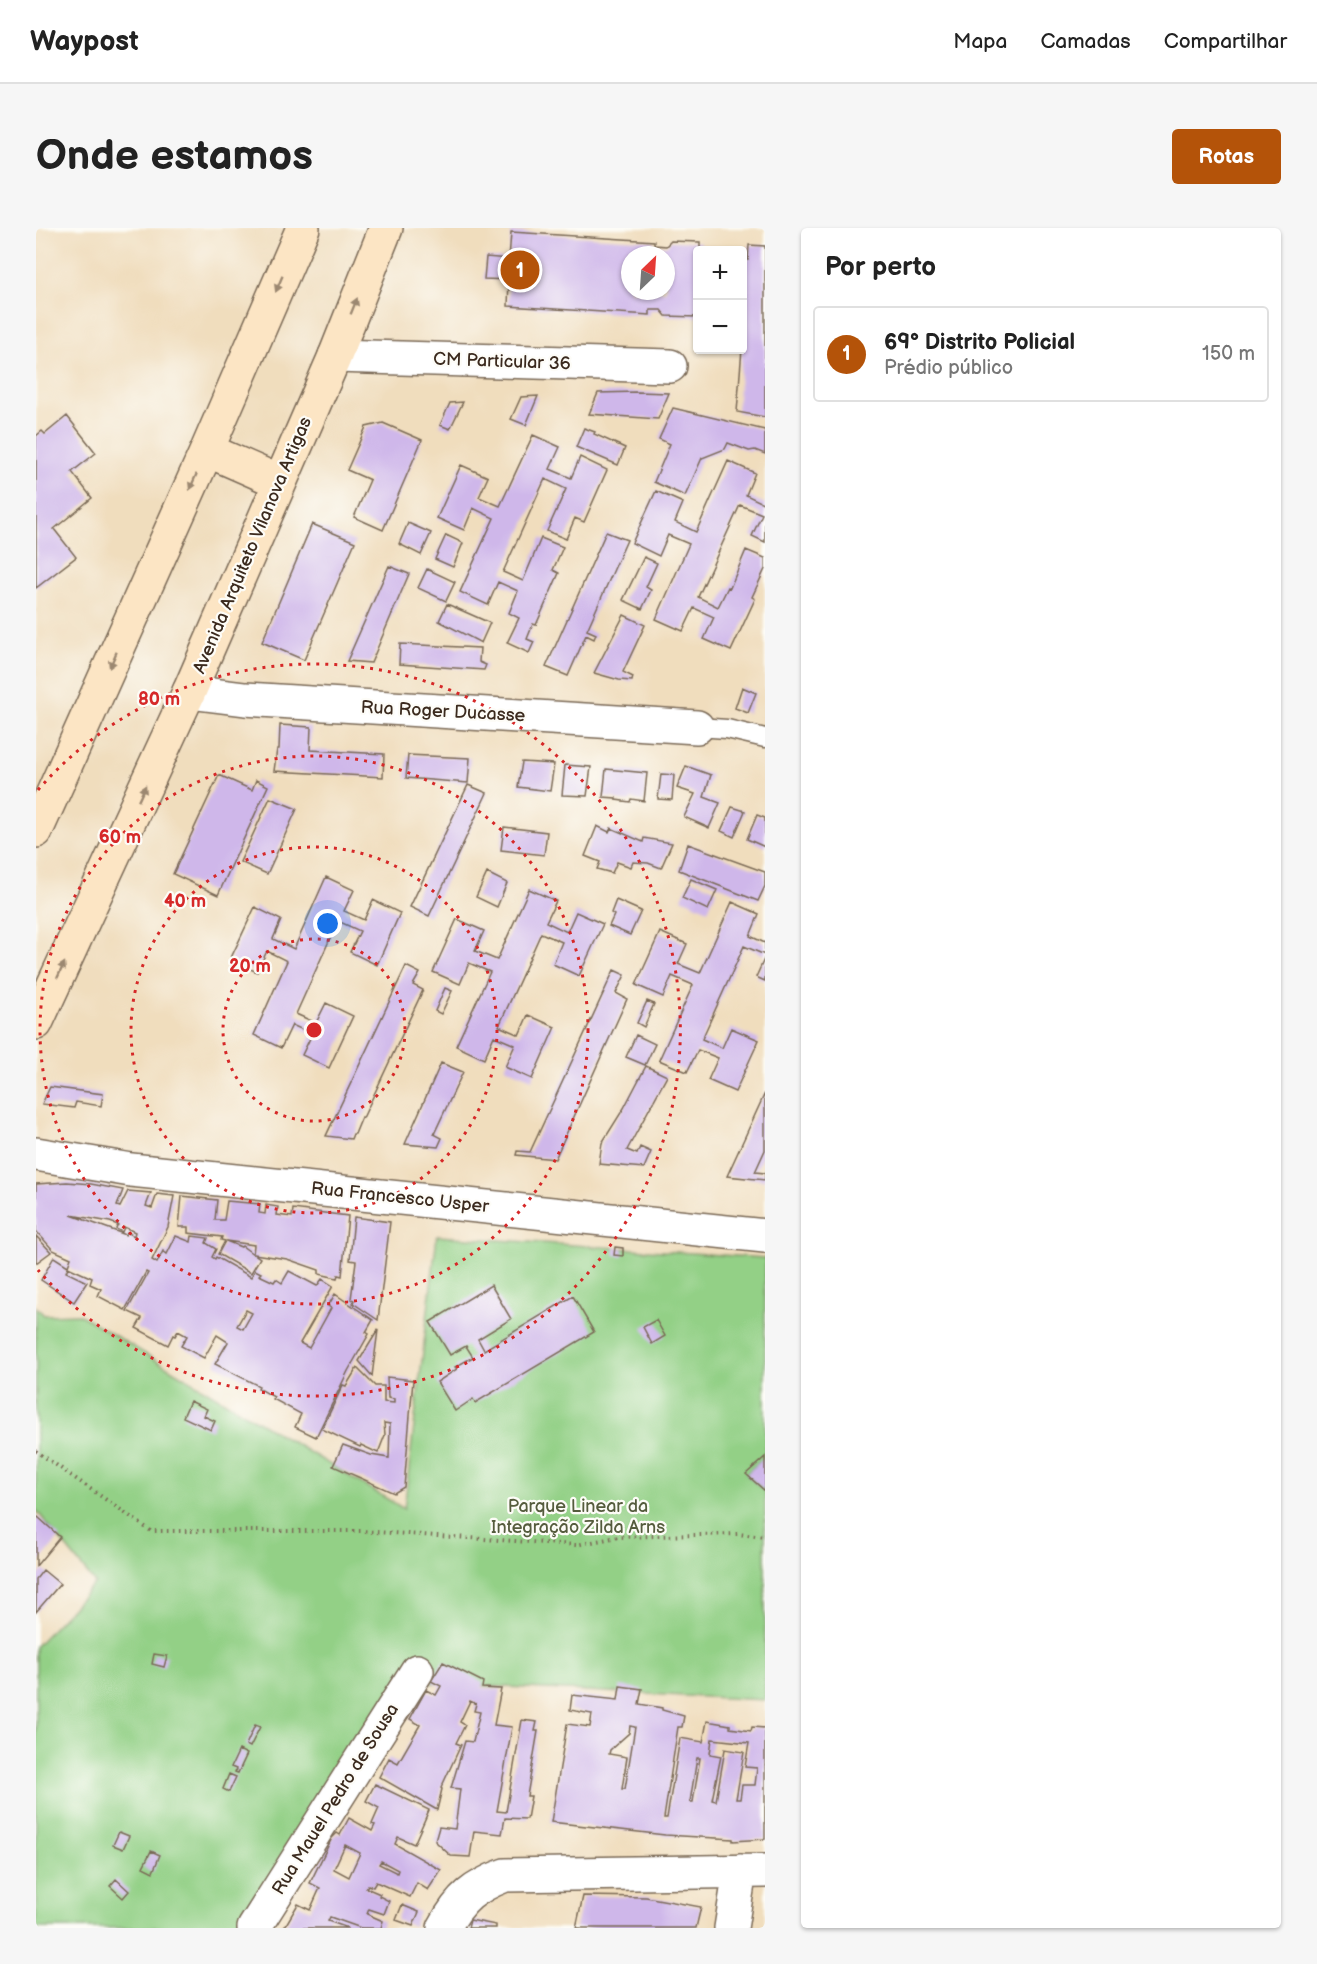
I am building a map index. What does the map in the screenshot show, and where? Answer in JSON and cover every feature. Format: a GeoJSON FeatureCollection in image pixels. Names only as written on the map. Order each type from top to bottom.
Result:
{"type":"FeatureCollection","features":[{"type":"Feature","properties":{"kind":"main road"},"geometry":{"type":"LineString","coordinates":[[36,831],[207,450],[302,229]]}},
{"type":"Feature","properties":{"kind":"main road","name":"Avenida Arquiteto Vilanova Artigas"},"geometry":{"type":"LineString","coordinates":[[36,1023],[189,692],[387,231]]}},
{"type":"Feature","properties":{"kind":"main road"},"geometry":{"type":"LineString","coordinates":[[207,450],[279,482]]}},
{"type":"Feature","properties":{"kind":"street","name":"CM Particular 36"},"geometry":{"type":"LineString","coordinates":[[334,356],[670,366]]}},
{"type":"Feature","properties":{"kind":"street","name":"Rua Roger Ducasse"},"geometry":{"type":"LineString","coordinates":[[189,692],[245,699],[697,727]]}},
{"type":"Feature","properties":{"kind":"street","name":"Rua Francesco Usper"},"geometry":{"type":"LineString","coordinates":[[36,1154],[131,1170],[765,1236]]}},
{"type":"Feature","properties":{"kind":"street","name":"Rua Mauel Pedro de Sousa"},"geometry":{"type":"LineString","coordinates":[[254,1928],[417,1671]]}},
{"type":"Feature","properties":{"kind":"street"},"geometry":{"type":"LineString","coordinates":[[444,1928],[453,1911],[466,1897],[483,1884],[506,1875],[753,1871],[730,1928]]}},
{"type":"Feature","properties":{"kind":"lane"},"geometry":{"type":"LineString","coordinates":[[697,727],[727,729],[765,738]]}},
{"type":"Feature","properties":{"kind":"path"},"geometry":{"type":"LineString","coordinates":[[36,1451],[151,1531],[361,1532],[576,1545],[618,1537],[738,1534],[765,1537]]}},
{"type":"Feature","properties":{"kind":"green space","name":"Parque Linear da Integração Zilda Arns"},"geometry":{"type":"Polygon","coordinates":[[[437,1236],[765,1258],[765,1457],[746,1474],[765,1491],[765,1700],[405,1682],[268,1928],[36,1928],[36,1646],[95,1583],[36,1510],[36,1307],[44,1315],[79,1314],[404,1509],[437,1236]]]}},
{"type":"Feature","properties":{"kind":"building"},"geometry":{"type":"Polygon","coordinates":[[[511,232],[654,241],[654,245],[666,246],[671,241],[700,242],[700,246],[693,246],[693,317],[666,316],[661,310],[650,310],[650,315],[508,306],[509,280],[484,279],[486,257],[509,259],[511,232]]]}},
{"type":"Feature","properties":{"kind":"building"},"geometry":{"type":"Polygon","coordinates":[[[749,245],[765,246],[765,417],[737,412],[742,354],[747,354],[749,245]]]}},
{"type":"Feature","properties":{"kind":"building"},"geometry":{"type":"Polygon","coordinates":[[[598,393],[669,393],[658,419],[589,414],[598,393]]]}},
{"type":"Feature","properties":{"kind":"building"},"geometry":{"type":"Polygon","coordinates":[[[538,396],[526,425],[511,419],[521,397],[538,396]]]}},
{"type":"Feature","properties":{"kind":"building"},"geometry":{"type":"Polygon","coordinates":[[[463,402],[450,429],[440,425],[450,403],[463,402]]]}},
{"type":"Feature","properties":{"kind":"building"},"geometry":{"type":"Polygon","coordinates":[[[673,408],[765,430],[765,454],[728,443],[725,449],[702,458],[685,496],[654,482],[670,444],[659,439],[673,408]]]}},
{"type":"Feature","properties":{"kind":"building"},"geometry":{"type":"Polygon","coordinates":[[[67,416],[96,453],[72,472],[92,498],[54,529],[76,557],[36,588],[36,436],[42,431],[45,434],[67,416]]]}},
{"type":"Feature","properties":{"kind":"building"},"geometry":{"type":"Polygon","coordinates":[[[383,423],[422,440],[383,530],[354,517],[370,480],[347,470],[366,427],[383,423]]]}},
{"type":"Feature","properties":{"kind":"building"},"geometry":{"type":"Polygon","coordinates":[[[584,428],[625,448],[618,465],[576,447],[584,428]]]}},
{"type":"Feature","properties":{"kind":"building"},"geometry":{"type":"Polygon","coordinates":[[[533,435],[560,447],[550,469],[571,478],[580,457],[607,470],[584,522],[575,518],[566,539],[547,531],[566,489],[545,479],[503,572],[523,581],[541,538],[563,547],[553,570],[559,573],[536,625],[533,624],[527,639],[534,642],[529,653],[507,643],[519,618],[509,613],[518,591],[498,582],[488,605],[460,592],[494,518],[473,508],[464,530],[437,518],[461,465],[488,477],[479,497],[500,506],[533,435]]]}},
{"type":"Feature","properties":{"kind":"building"},"geometry":{"type":"Polygon","coordinates":[[[728,461],[755,473],[746,495],[765,504],[765,542],[752,536],[762,514],[740,505],[698,597],[718,607],[728,587],[730,588],[746,550],[765,558],[765,569],[752,597],[755,599],[731,651],[704,639],[714,617],[694,608],[683,631],[656,619],[689,544],[668,535],[659,556],[632,543],[656,491],[683,503],[675,522],[696,532],[728,461]]]}},
{"type":"Feature","properties":{"kind":"building"},"geometry":{"type":"Polygon","coordinates":[[[408,523],[431,533],[421,555],[399,544],[408,523]]]}},
{"type":"Feature","properties":{"kind":"building"},"geometry":{"type":"Polygon","coordinates":[[[312,524],[355,542],[304,660],[262,642],[312,524]]]}},
{"type":"Feature","properties":{"kind":"building"},"geometry":{"type":"Polygon","coordinates":[[[606,532],[627,540],[587,630],[596,634],[594,639],[586,635],[568,676],[546,667],[606,532]]]}},
{"type":"Feature","properties":{"kind":"building"},"geometry":{"type":"Polygon","coordinates":[[[446,535],[463,543],[453,567],[435,559],[446,535]]]}},
{"type":"Feature","properties":{"kind":"building"},"geometry":{"type":"Polygon","coordinates":[[[644,557],[657,563],[646,587],[651,590],[642,609],[623,600],[644,557]]]}},
{"type":"Feature","properties":{"kind":"building"},"geometry":{"type":"Polygon","coordinates":[[[389,566],[409,574],[371,663],[347,661],[389,566]]]}},
{"type":"Feature","properties":{"kind":"building"},"geometry":{"type":"Polygon","coordinates":[[[427,569],[455,582],[446,601],[418,588],[427,569]]]}},
{"type":"Feature","properties":{"kind":"building"},"geometry":{"type":"Polygon","coordinates":[[[447,604],[490,623],[481,643],[439,621],[447,604]]]}},
{"type":"Feature","properties":{"kind":"building"},"geometry":{"type":"Polygon","coordinates":[[[624,615],[645,625],[623,672],[633,677],[632,681],[594,673],[624,615]]]}},
{"type":"Feature","properties":{"kind":"building"},"geometry":{"type":"Polygon","coordinates":[[[400,644],[480,648],[479,662],[486,665],[484,670],[399,664],[400,644]]]}},
{"type":"Feature","properties":{"kind":"building"},"geometry":{"type":"Polygon","coordinates":[[[742,687],[756,693],[748,713],[735,708],[742,687]]]}},
{"type":"Feature","properties":{"kind":"building"},"geometry":{"type":"Polygon","coordinates":[[[280,725],[311,727],[310,750],[384,754],[383,777],[274,771],[277,749],[279,749],[280,725]]]}},
{"type":"Feature","properties":{"kind":"building"},"geometry":{"type":"Polygon","coordinates":[[[408,755],[470,758],[468,783],[406,778],[408,755]]]}},
{"type":"Feature","properties":{"kind":"building"},"geometry":{"type":"Polygon","coordinates":[[[522,762],[554,764],[550,791],[518,787],[522,762]]]}},
{"type":"Feature","properties":{"kind":"building"},"geometry":{"type":"Polygon","coordinates":[[[565,765],[591,767],[587,796],[562,795],[565,765]]]}},
{"type":"Feature","properties":{"kind":"building"},"geometry":{"type":"Polygon","coordinates":[[[686,766],[711,775],[704,797],[720,803],[709,828],[684,817],[695,794],[677,788],[686,766]]]}},
{"type":"Feature","properties":{"kind":"building"},"geometry":{"type":"Polygon","coordinates":[[[606,769],[647,773],[644,801],[631,799],[630,802],[603,797],[606,769]]]}},
{"type":"Feature","properties":{"kind":"building"},"geometry":{"type":"Polygon","coordinates":[[[661,774],[674,775],[672,800],[658,799],[661,774]]]}},
{"type":"Feature","properties":{"kind":"building"},"geometry":{"type":"Polygon","coordinates":[[[219,775],[252,790],[256,780],[268,786],[218,895],[173,874],[219,775]]]}},
{"type":"Feature","properties":{"kind":"building"},"geometry":{"type":"Polygon","coordinates":[[[468,785],[487,793],[429,916],[410,907],[468,785]]]}},
{"type":"Feature","properties":{"kind":"building"},"geometry":{"type":"Polygon","coordinates":[[[270,798],[297,809],[267,874],[240,862],[270,798]]]}},
{"type":"Feature","properties":{"kind":"building"},"geometry":{"type":"Polygon","coordinates":[[[732,807],[745,811],[734,837],[721,831],[732,807]]]}},
{"type":"Feature","properties":{"kind":"building"},"geometry":{"type":"Polygon","coordinates":[[[757,815],[765,818],[765,847],[747,839],[757,815]]]}},
{"type":"Feature","properties":{"kind":"building"},"geometry":{"type":"Polygon","coordinates":[[[597,826],[609,832],[611,828],[643,842],[644,838],[672,843],[661,868],[648,863],[633,862],[631,867],[617,862],[612,873],[597,869],[600,862],[585,856],[597,826]]]}},
{"type":"Feature","properties":{"kind":"building"},"geometry":{"type":"Polygon","coordinates":[[[504,827],[547,832],[544,855],[501,850],[504,827]]]}},
{"type":"Feature","properties":{"kind":"building"},"geometry":{"type":"Polygon","coordinates":[[[688,844],[765,872],[765,886],[758,901],[679,870],[688,844]]]}},
{"type":"Feature","properties":{"kind":"building"},"geometry":{"type":"Polygon","coordinates":[[[487,873],[507,883],[497,907],[476,897],[487,873]]]}},
{"type":"Feature","properties":{"kind":"building"},"geometry":{"type":"Polygon","coordinates":[[[326,877],[354,890],[344,911],[364,920],[373,900],[400,913],[377,965],[350,952],[360,931],[338,921],[296,1014],[316,1023],[326,1003],[353,1016],[329,1068],[302,1055],[312,1034],[292,1025],[281,1048],[254,1035],[287,961],[267,951],[257,972],[230,960],[255,907],[281,920],[273,939],[294,949],[326,877]]]}},
{"type":"Feature","properties":{"kind":"building"},"geometry":{"type":"Polygon","coordinates":[[[691,879],[717,890],[708,910],[682,898],[691,879]]]}},
{"type":"Feature","properties":{"kind":"building"},"geometry":{"type":"Polygon","coordinates":[[[529,889],[556,901],[546,922],[567,932],[576,912],[603,924],[579,976],[553,964],[562,942],[541,933],[499,1026],[519,1035],[528,1015],[555,1027],[532,1079],[505,1067],[515,1045],[494,1036],[484,1059],[456,1046],[490,972],[469,963],[460,984],[433,972],[457,919],[484,931],[475,951],[497,960],[529,889]]]}},
{"type":"Feature","properties":{"kind":"building"},"geometry":{"type":"Polygon","coordinates":[[[616,900],[641,911],[630,935],[609,926],[614,915],[611,913],[616,900]]]}},
{"type":"Feature","properties":{"kind":"building"},"geometry":{"type":"Polygon","coordinates":[[[732,902],[759,914],[750,936],[765,943],[765,955],[744,946],[702,1039],[722,1048],[731,1028],[759,1040],[735,1092],[708,1080],[718,1058],[698,1050],[687,1072],[659,1060],[693,985],[672,976],[663,997],[636,985],[660,932],[687,944],[678,964],[700,973],[732,902]]]}},
{"type":"Feature","properties":{"kind":"building"},"geometry":{"type":"Polygon","coordinates":[[[765,957],[765,981],[756,977],[765,957]]]}},
{"type":"Feature","properties":{"kind":"building"},"geometry":{"type":"Polygon","coordinates":[[[406,966],[420,973],[413,985],[423,990],[363,1118],[351,1139],[326,1136],[406,966]]]}},
{"type":"Feature","properties":{"kind":"building"},"geometry":{"type":"Polygon","coordinates":[[[614,970],[625,975],[616,993],[627,999],[555,1159],[516,1155],[517,1151],[530,1152],[614,970]]]}},
{"type":"Feature","properties":{"kind":"building"},"geometry":{"type":"Polygon","coordinates":[[[445,988],[452,991],[441,1014],[435,1011],[445,988]]]}},
{"type":"Feature","properties":{"kind":"building"},"geometry":{"type":"Polygon","coordinates":[[[647,1001],[654,1004],[644,1027],[637,1023],[647,1001]]]}},
{"type":"Feature","properties":{"kind":"building"},"geometry":{"type":"Polygon","coordinates":[[[636,1035],[655,1044],[645,1065],[626,1057],[636,1035]]]}},
{"type":"Feature","properties":{"kind":"building"},"geometry":{"type":"Polygon","coordinates":[[[441,1063],[463,1072],[434,1134],[442,1138],[438,1147],[405,1144],[441,1063]]]}},
{"type":"Feature","properties":{"kind":"building"},"geometry":{"type":"Polygon","coordinates":[[[646,1066],[667,1076],[627,1150],[637,1154],[640,1147],[651,1152],[644,1168],[599,1164],[602,1143],[646,1066]]]}},
{"type":"Feature","properties":{"kind":"building"},"geometry":{"type":"Polygon","coordinates":[[[50,1087],[103,1094],[101,1106],[76,1102],[74,1108],[42,1104],[50,1087]]]}},
{"type":"Feature","properties":{"kind":"building"},"geometry":{"type":"Polygon","coordinates":[[[765,1093],[765,1150],[755,1172],[765,1173],[765,1180],[727,1176],[765,1093]]]}},
{"type":"Feature","properties":{"kind":"building"},"geometry":{"type":"Polygon","coordinates":[[[67,1182],[123,1190],[117,1206],[120,1207],[128,1191],[151,1193],[146,1206],[152,1208],[157,1194],[174,1196],[168,1227],[152,1260],[157,1263],[163,1251],[167,1254],[176,1236],[191,1242],[192,1236],[208,1238],[206,1243],[216,1249],[212,1257],[215,1259],[216,1257],[251,1277],[255,1270],[261,1273],[259,1275],[274,1282],[276,1279],[282,1283],[289,1271],[317,1286],[322,1279],[333,1286],[300,1343],[309,1348],[331,1308],[328,1306],[335,1294],[373,1320],[366,1332],[369,1334],[316,1437],[295,1427],[301,1414],[273,1399],[274,1397],[258,1388],[259,1386],[215,1364],[228,1342],[217,1335],[204,1358],[181,1346],[187,1336],[178,1331],[168,1345],[136,1328],[142,1318],[127,1311],[148,1273],[146,1272],[125,1310],[98,1296],[101,1289],[90,1284],[92,1278],[68,1267],[66,1272],[87,1282],[74,1302],[41,1280],[54,1257],[68,1266],[71,1258],[53,1250],[36,1231],[36,1184],[67,1182]],[[71,1215],[126,1235],[127,1232],[134,1236],[135,1232],[124,1227],[122,1232],[116,1229],[118,1225],[110,1222],[71,1215]],[[246,1310],[237,1326],[243,1329],[252,1313],[246,1310]]]}},
{"type":"Feature","properties":{"kind":"building"},"geometry":{"type":"Polygon","coordinates":[[[182,1196],[217,1200],[215,1220],[224,1220],[227,1201],[260,1204],[259,1213],[265,1214],[266,1205],[278,1207],[277,1215],[292,1217],[293,1209],[348,1216],[342,1276],[338,1275],[337,1278],[319,1274],[319,1270],[287,1259],[254,1254],[260,1258],[251,1273],[218,1254],[225,1241],[221,1240],[222,1237],[188,1233],[188,1227],[179,1227],[182,1196]],[[226,1241],[242,1246],[253,1254],[254,1245],[226,1241]]]}},
{"type":"Feature","properties":{"kind":"building"},"geometry":{"type":"Polygon","coordinates":[[[354,1217],[390,1222],[378,1320],[353,1303],[354,1300],[351,1299],[356,1261],[350,1260],[354,1217]]]}},
{"type":"Feature","properties":{"kind":"building"},"geometry":{"type":"Polygon","coordinates":[[[36,1236],[51,1252],[36,1263],[36,1236]]]}},
{"type":"Feature","properties":{"kind":"building"},"geometry":{"type":"Polygon","coordinates":[[[615,1247],[623,1248],[623,1256],[614,1255],[615,1247]]]}},
{"type":"Feature","properties":{"kind":"building"},"geometry":{"type":"Polygon","coordinates":[[[491,1285],[511,1319],[478,1339],[484,1350],[573,1296],[594,1332],[475,1403],[473,1399],[455,1411],[437,1382],[457,1369],[455,1367],[473,1357],[466,1346],[450,1355],[430,1322],[491,1285]]]}},
{"type":"Feature","properties":{"kind":"building"},"geometry":{"type":"Polygon","coordinates":[[[656,1320],[665,1336],[652,1344],[643,1327],[656,1320]]]}},
{"type":"Feature","properties":{"kind":"building"},"geometry":{"type":"Polygon","coordinates":[[[378,1330],[372,1376],[359,1361],[378,1330]]]}},
{"type":"Feature","properties":{"kind":"building"},"geometry":{"type":"Polygon","coordinates":[[[357,1368],[375,1386],[384,1386],[384,1402],[394,1403],[394,1399],[388,1398],[387,1377],[413,1380],[404,1487],[394,1493],[333,1466],[343,1445],[371,1455],[389,1458],[390,1424],[384,1423],[385,1435],[378,1453],[322,1429],[343,1385],[346,1386],[357,1368]]]}},
{"type":"Feature","properties":{"kind":"building"},"geometry":{"type":"Polygon","coordinates":[[[190,1401],[207,1409],[204,1416],[215,1421],[211,1430],[183,1417],[190,1401]]]}},
{"type":"Feature","properties":{"kind":"building"},"geometry":{"type":"Polygon","coordinates":[[[765,1457],[765,1491],[746,1474],[765,1457]]]}},
{"type":"Feature","properties":{"kind":"building"},"geometry":{"type":"Polygon","coordinates":[[[38,1517],[60,1537],[36,1566],[36,1519],[38,1517]]]}},
{"type":"Feature","properties":{"kind":"building"},"geometry":{"type":"Polygon","coordinates":[[[43,1570],[60,1584],[36,1612],[36,1579],[43,1570]]]}},
{"type":"Feature","properties":{"kind":"building"},"geometry":{"type":"Polygon","coordinates":[[[154,1654],[167,1656],[164,1667],[152,1664],[154,1654]]]}},
{"type":"Feature","properties":{"kind":"building"},"geometry":{"type":"Polygon","coordinates":[[[443,1662],[483,1682],[482,1688],[501,1689],[494,1725],[512,1727],[497,1811],[506,1812],[522,1720],[537,1722],[535,1731],[538,1731],[527,1796],[531,1796],[527,1819],[505,1818],[502,1834],[474,1831],[470,1857],[451,1856],[435,1841],[439,1827],[455,1829],[460,1789],[451,1788],[465,1741],[473,1742],[480,1712],[474,1711],[476,1704],[470,1701],[460,1722],[465,1725],[456,1743],[461,1745],[441,1788],[437,1810],[379,1777],[389,1758],[398,1763],[420,1725],[410,1719],[426,1690],[436,1695],[441,1686],[431,1681],[443,1662]]]}},
{"type":"Feature","properties":{"kind":"building"},"geometry":{"type":"Polygon","coordinates":[[[620,1686],[642,1689],[639,1704],[662,1708],[662,1710],[684,1716],[682,1727],[678,1727],[664,1818],[667,1818],[680,1738],[703,1742],[707,1721],[751,1731],[752,1727],[765,1728],[765,1839],[733,1841],[733,1839],[665,1835],[551,1822],[567,1724],[590,1727],[592,1714],[570,1710],[572,1695],[618,1700],[620,1686]],[[630,1726],[629,1733],[610,1750],[609,1754],[627,1757],[622,1789],[625,1789],[635,1727],[630,1726]],[[712,1739],[710,1754],[721,1756],[712,1800],[716,1801],[725,1749],[744,1752],[736,1799],[740,1799],[742,1785],[755,1785],[757,1768],[745,1767],[749,1743],[712,1739]],[[697,1758],[690,1802],[693,1802],[700,1758],[697,1758]]]}},
{"type":"Feature","properties":{"kind":"building"},"geometry":{"type":"Polygon","coordinates":[[[255,1725],[260,1727],[250,1747],[246,1745],[255,1725]]]}},
{"type":"Feature","properties":{"kind":"building"},"geometry":{"type":"Polygon","coordinates":[[[239,1750],[247,1754],[238,1773],[231,1767],[239,1750]]]}},
{"type":"Feature","properties":{"kind":"building"},"geometry":{"type":"Polygon","coordinates":[[[229,1774],[236,1777],[229,1792],[223,1789],[229,1774]]]}},
{"type":"Feature","properties":{"kind":"building"},"geometry":{"type":"Polygon","coordinates":[[[375,1784],[429,1810],[414,1844],[398,1837],[395,1844],[441,1870],[428,1890],[417,1883],[410,1897],[376,1882],[373,1887],[368,1885],[366,1888],[389,1901],[384,1914],[369,1909],[367,1914],[383,1921],[381,1928],[361,1928],[330,1917],[328,1921],[348,1928],[284,1928],[298,1904],[310,1910],[320,1888],[310,1883],[332,1838],[337,1833],[340,1835],[349,1818],[372,1831],[375,1825],[372,1824],[379,1808],[366,1801],[375,1784]],[[345,1845],[334,1869],[349,1877],[360,1853],[345,1845]],[[381,1861],[379,1864],[397,1873],[398,1870],[381,1861]]]}},
{"type":"Feature","properties":{"kind":"building"},"geometry":{"type":"Polygon","coordinates":[[[119,1832],[129,1836],[123,1849],[113,1845],[119,1832]]]}},
{"type":"Feature","properties":{"kind":"building"},"geometry":{"type":"Polygon","coordinates":[[[151,1851],[160,1855],[153,1872],[143,1867],[151,1851]]]}},
{"type":"Feature","properties":{"kind":"building"},"geometry":{"type":"Polygon","coordinates":[[[116,1879],[129,1891],[123,1898],[110,1886],[116,1879]]]}},
{"type":"Feature","properties":{"kind":"building"},"geometry":{"type":"Polygon","coordinates":[[[583,1896],[646,1897],[701,1907],[696,1928],[576,1928],[583,1896]]]}},
{"type":"Feature","properties":{"kind":"building"},"geometry":{"type":"Polygon","coordinates":[[[402,1905],[419,1912],[413,1926],[396,1920],[402,1905]]]}},
{"type":"Feature","properties":{"kind":"building"},"geometry":{"type":"Polygon","coordinates":[[[470,1920],[496,1925],[496,1928],[468,1928],[470,1920]]]}},
{"type":"Feature","properties":{"kind":"place","name":"69º Distrito Policial"},"geometry":{"type":"Point","coordinates":[520,270]}}]}
